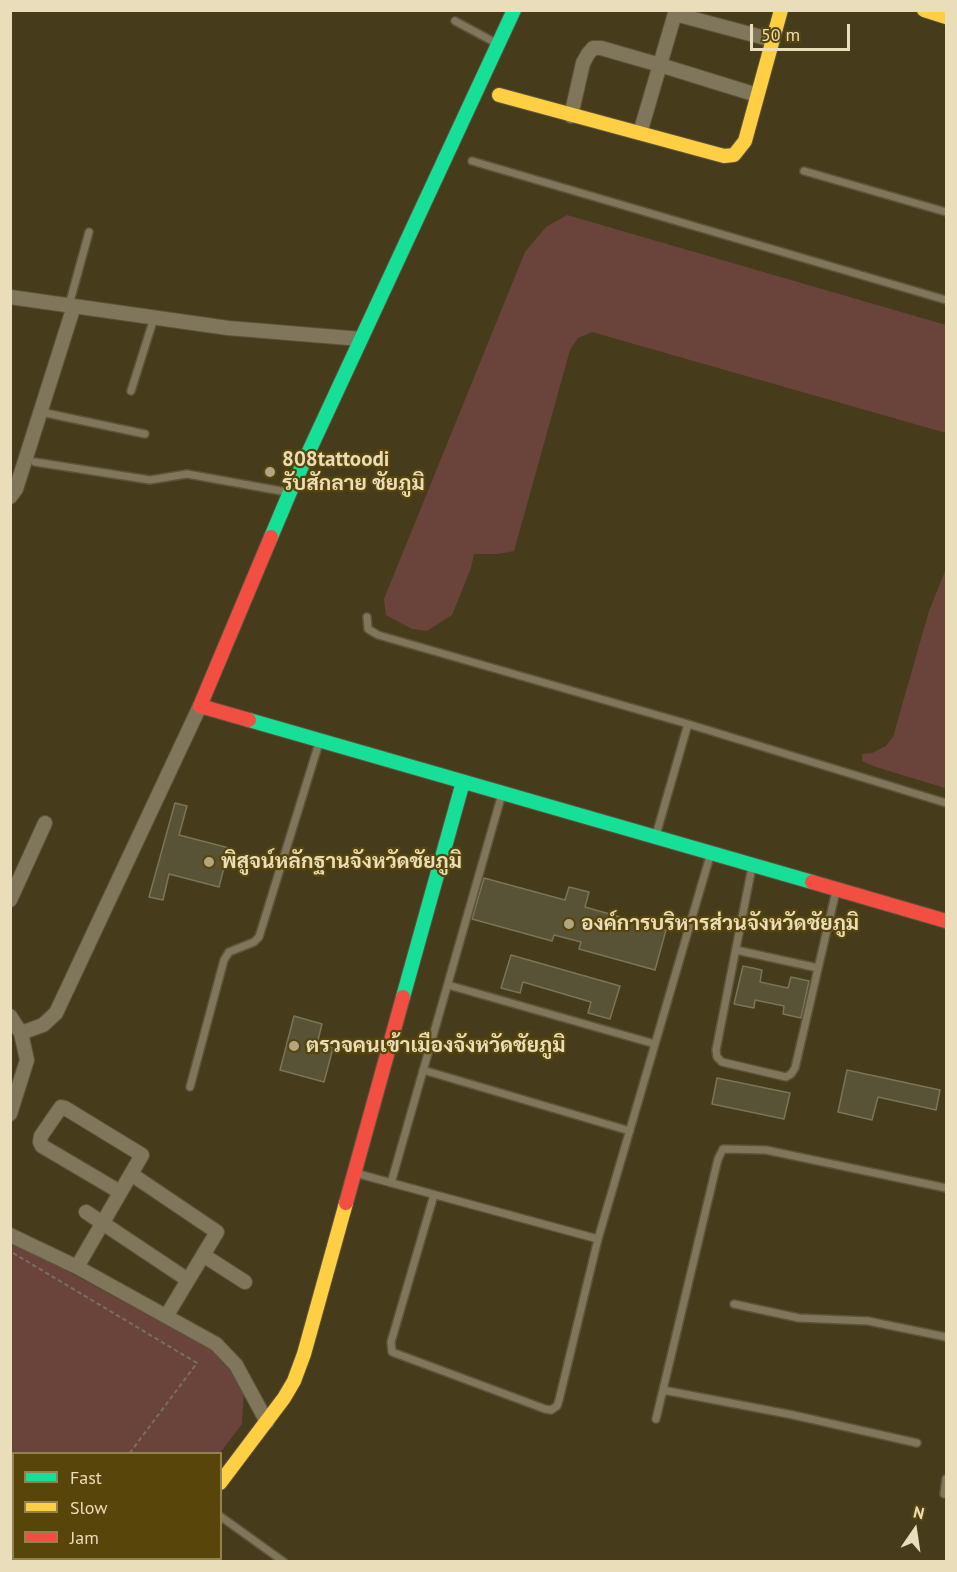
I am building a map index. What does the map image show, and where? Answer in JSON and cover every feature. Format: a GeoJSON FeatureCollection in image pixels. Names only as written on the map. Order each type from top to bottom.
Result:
{"type":"FeatureCollection","features":[{"type":"Feature","properties":{"kind":"street"},"geometry":{"type":"LineString","coordinates":[[499,95],[723,156],[734,155],[745,141],[781,10]]}},
{"type":"Feature","properties":{"kind":"street"},"geometry":{"type":"LineString","coordinates":[[924,10],[946,17]]}},
{"type":"Feature","properties":{"kind":"street"},"geometry":{"type":"LineString","coordinates":[[640,133],[675,12],[773,40]]}},
{"type":"Feature","properties":{"kind":"street"},"geometry":{"type":"LineString","coordinates":[[21,1033],[43,1025],[56,1012],[200,706],[290,492],[499,44],[509,15]]}},
{"type":"Feature","properties":{"kind":"street"},"geometry":{"type":"LineString","coordinates":[[571,116],[584,63],[593,48],[601,48],[757,95]]}},
{"type":"Feature","properties":{"kind":"street"},"geometry":{"type":"LineString","coordinates":[[10,297],[228,328],[361,339]]}},
{"type":"Feature","properties":{"kind":"street"},"geometry":{"type":"LineString","coordinates":[[10,497],[16,489],[41,412],[72,306]]}},
{"type":"Feature","properties":{"kind":"street"},"geometry":{"type":"LineString","coordinates":[[200,706],[946,921]]}},
{"type":"Feature","properties":{"kind":"street"},"geometry":{"type":"LineString","coordinates":[[227,1466],[267,1422],[284,1398],[294,1381],[304,1354],[464,782]]}},
{"type":"Feature","properties":{"kind":"street"},"geometry":{"type":"LineString","coordinates":[[10,900],[45,822]]}},
{"type":"Feature","properties":{"kind":"street"},"geometry":{"type":"LineString","coordinates":[[10,1016],[21,1033],[27,1060],[10,1114]]}},
{"type":"Feature","properties":{"kind":"street"},"geometry":{"type":"LineString","coordinates":[[77,1267],[142,1155],[61,1107],[41,1136],[42,1146],[120,1192]]}},
{"type":"Feature","properties":{"kind":"street"},"geometry":{"type":"LineString","coordinates":[[131,1174],[217,1232],[167,1315]]}},
{"type":"Feature","properties":{"kind":"street"},"geometry":{"type":"LineString","coordinates":[[86,1212],[188,1280]]}},
{"type":"Feature","properties":{"kind":"street"},"geometry":{"type":"LineString","coordinates":[[10,1235],[77,1267],[216,1344],[236,1365],[267,1422]]}},
{"type":"Feature","properties":{"kind":"street"},"geometry":{"type":"LineString","coordinates":[[204,1255],[245,1282]]}},
{"type":"Feature","properties":{"kind":"lane"},"geometry":{"type":"LineString","coordinates":[[455,21],[499,44]]}},
{"type":"Feature","properties":{"kind":"lane"},"geometry":{"type":"LineString","coordinates":[[472,161],[946,300]]}},
{"type":"Feature","properties":{"kind":"lane"},"geometry":{"type":"LineString","coordinates":[[804,171],[946,212]]}},
{"type":"Feature","properties":{"kind":"lane"},"geometry":{"type":"LineString","coordinates":[[72,306],[89,232]]}},
{"type":"Feature","properties":{"kind":"lane"},"geometry":{"type":"LineString","coordinates":[[131,391],[154,318]]}},
{"type":"Feature","properties":{"kind":"lane"},"geometry":{"type":"LineString","coordinates":[[41,412],[145,434]]}},
{"type":"Feature","properties":{"kind":"lane"},"geometry":{"type":"LineString","coordinates":[[35,462],[150,480],[187,474],[290,492]]}},
{"type":"Feature","properties":{"kind":"lane"},"geometry":{"type":"LineString","coordinates":[[367,617],[368,629],[378,635],[688,724],[946,803]]}},
{"type":"Feature","properties":{"kind":"lane"},"geometry":{"type":"LineString","coordinates":[[655,837],[688,724]]}},
{"type":"Feature","properties":{"kind":"lane"},"geometry":{"type":"LineString","coordinates":[[190,1087],[224,960],[229,952],[254,942],[259,937],[320,740]]}},
{"type":"Feature","properties":{"kind":"lane"},"geometry":{"type":"LineString","coordinates":[[391,1183],[502,793]]}},
{"type":"Feature","properties":{"kind":"lane"},"geometry":{"type":"LineString","coordinates":[[434,1195],[391,1342],[392,1352],[551,1410],[557,1406],[559,1400],[598,1239],[711,853]]}},
{"type":"Feature","properties":{"kind":"lane"},"geometry":{"type":"LineString","coordinates":[[752,865],[716,1050],[717,1057],[722,1062],[786,1077],[795,1068],[836,889]]}},
{"type":"Feature","properties":{"kind":"lane"},"geometry":{"type":"LineString","coordinates":[[736,950],[818,968]]}},
{"type":"Feature","properties":{"kind":"lane"},"geometry":{"type":"LineString","coordinates":[[448,985],[655,1044]]}},
{"type":"Feature","properties":{"kind":"lane"},"geometry":{"type":"LineString","coordinates":[[423,1070],[630,1131]]}},
{"type":"Feature","properties":{"kind":"lane"},"geometry":{"type":"LineString","coordinates":[[656,1419],[718,1159],[723,1149],[766,1149],[946,1188]]}},
{"type":"Feature","properties":{"kind":"lane"},"geometry":{"type":"LineString","coordinates":[[355,1173],[598,1239]]}},
{"type":"Feature","properties":{"kind":"lane"},"geometry":{"type":"LineString","coordinates":[[734,1304],[799,1318],[868,1321],[946,1337]]}},
{"type":"Feature","properties":{"kind":"lane"},"geometry":{"type":"LineString","coordinates":[[663,1390],[793,1415],[917,1443]]}},
{"type":"Feature","properties":{"kind":"lane"},"geometry":{"type":"LineString","coordinates":[[944,1494],[946,1479]]}},
{"type":"Feature","properties":{"kind":"lane"},"geometry":{"type":"LineString","coordinates":[[222,1517],[284,1562]]}},
{"type":"Feature","properties":{"kind":"path"},"geometry":{"type":"LineString","coordinates":[[10,1251],[197,1362],[130,1452]]}},
{"type":"Feature","properties":{"kind":"shaded area"},"geometry":{"type":"Polygon","coordinates":[[[567,215],[946,325],[946,433],[592,332],[578,338],[570,350],[514,551],[474,554],[471,568],[452,615],[427,631],[412,629],[386,615],[384,599],[525,252],[546,227],[567,215]]]}},
{"type":"Feature","properties":{"kind":"shaded area"},"geometry":{"type":"Polygon","coordinates":[[[946,569],[945,788],[876,767],[862,761],[862,754],[872,753],[886,746],[893,737],[929,611],[946,569]]]}},
{"type":"Feature","properties":{"kind":"shaded area"},"geometry":{"type":"Polygon","coordinates":[[[10,1240],[210,1349],[228,1368],[244,1391],[242,1424],[221,1452],[12,1452],[12,1560],[142,1560],[11,1561],[10,1240]]]}},
{"type":"Feature","properties":{"kind":"building"},"geometry":{"type":"Polygon","coordinates":[[[175,803],[187,806],[179,835],[229,848],[219,887],[169,874],[163,900],[149,897],[175,803]]]}},
{"type":"Feature","properties":{"kind":"building","name":"องค์การบริหารส่วนจังหวัดชัยภูมิ"},"geometry":{"type":"Polygon","coordinates":[[[484,878],[565,900],[569,887],[589,892],[585,907],[666,930],[655,970],[579,949],[581,942],[554,935],[552,941],[472,919],[484,878]]]}},
{"type":"Feature","properties":{"kind":"building"},"geometry":{"type":"Polygon","coordinates":[[[511,955],[620,986],[610,1019],[588,1013],[591,1002],[523,982],[520,993],[501,988],[511,955]]]}},
{"type":"Feature","properties":{"kind":"building"},"geometry":{"type":"Polygon","coordinates":[[[743,966],[762,970],[760,982],[788,988],[791,977],[809,981],[801,1018],[783,1014],[784,1006],[755,1000],[754,1008],[734,1004],[743,966]]]}},
{"type":"Feature","properties":{"kind":"building"},"geometry":{"type":"Polygon","coordinates":[[[294,1016],[322,1024],[317,1044],[333,1048],[324,1082],[280,1070],[294,1016]]]}},
{"type":"Feature","properties":{"kind":"building"},"geometry":{"type":"Polygon","coordinates":[[[847,1070],[940,1090],[936,1110],[878,1097],[872,1120],[838,1112],[847,1070]]]}},
{"type":"Feature","properties":{"kind":"building"},"geometry":{"type":"Polygon","coordinates":[[[717,1078],[790,1093],[784,1119],[712,1104],[717,1078]]]}},
{"type":"Feature","properties":{"kind":"traffic: fast"},"geometry":{"type":"LineString","coordinates":[[271,537],[514,10]]}},
{"type":"Feature","properties":{"kind":"traffic: fast"},"geometry":{"type":"LineString","coordinates":[[249,720],[812,882]]}},
{"type":"Feature","properties":{"kind":"traffic: fast"},"geometry":{"type":"LineString","coordinates":[[403,997],[463,782]]}},
{"type":"Feature","properties":{"kind":"traffic: slow"},"geometry":{"type":"LineString","coordinates":[[499,95],[724,156],[734,155],[745,141],[781,10]]}},
{"type":"Feature","properties":{"kind":"traffic: slow"},"geometry":{"type":"LineString","coordinates":[[924,10],[946,17]]}},
{"type":"Feature","properties":{"kind":"traffic: slow"},"geometry":{"type":"LineString","coordinates":[[222,1480],[284,1398],[294,1381],[304,1354],[346,1203]]}},
{"type":"Feature","properties":{"kind":"traffic: jam"},"geometry":{"type":"LineString","coordinates":[[249,720],[200,706],[271,537]]}},
{"type":"Feature","properties":{"kind":"traffic: jam"},"geometry":{"type":"LineString","coordinates":[[812,882],[946,921]]}},
{"type":"Feature","properties":{"kind":"traffic: jam"},"geometry":{"type":"LineString","coordinates":[[346,1203],[403,997]]}},
{"type":"Feature","properties":{"kind":"place","name":"808tattoodi รับสักลาย ชัยภูมิ"},"geometry":{"type":"Point","coordinates":[270,472]}},
{"type":"Feature","properties":{"kind":"place","name":"พิสูจน์หลักฐานจังหวัดชัยภูมิ"},"geometry":{"type":"Point","coordinates":[209,862]}},
{"type":"Feature","properties":{"kind":"place","name":"องค์การบริหารส่วนจังหวัดชัยภูมิ"},"geometry":{"type":"Point","coordinates":[569,924]}},
{"type":"Feature","properties":{"kind":"place","name":"ตรวจคนเข้าเมืองจังหวัดชัยภูมิ"},"geometry":{"type":"Point","coordinates":[294,1046]}}]}
